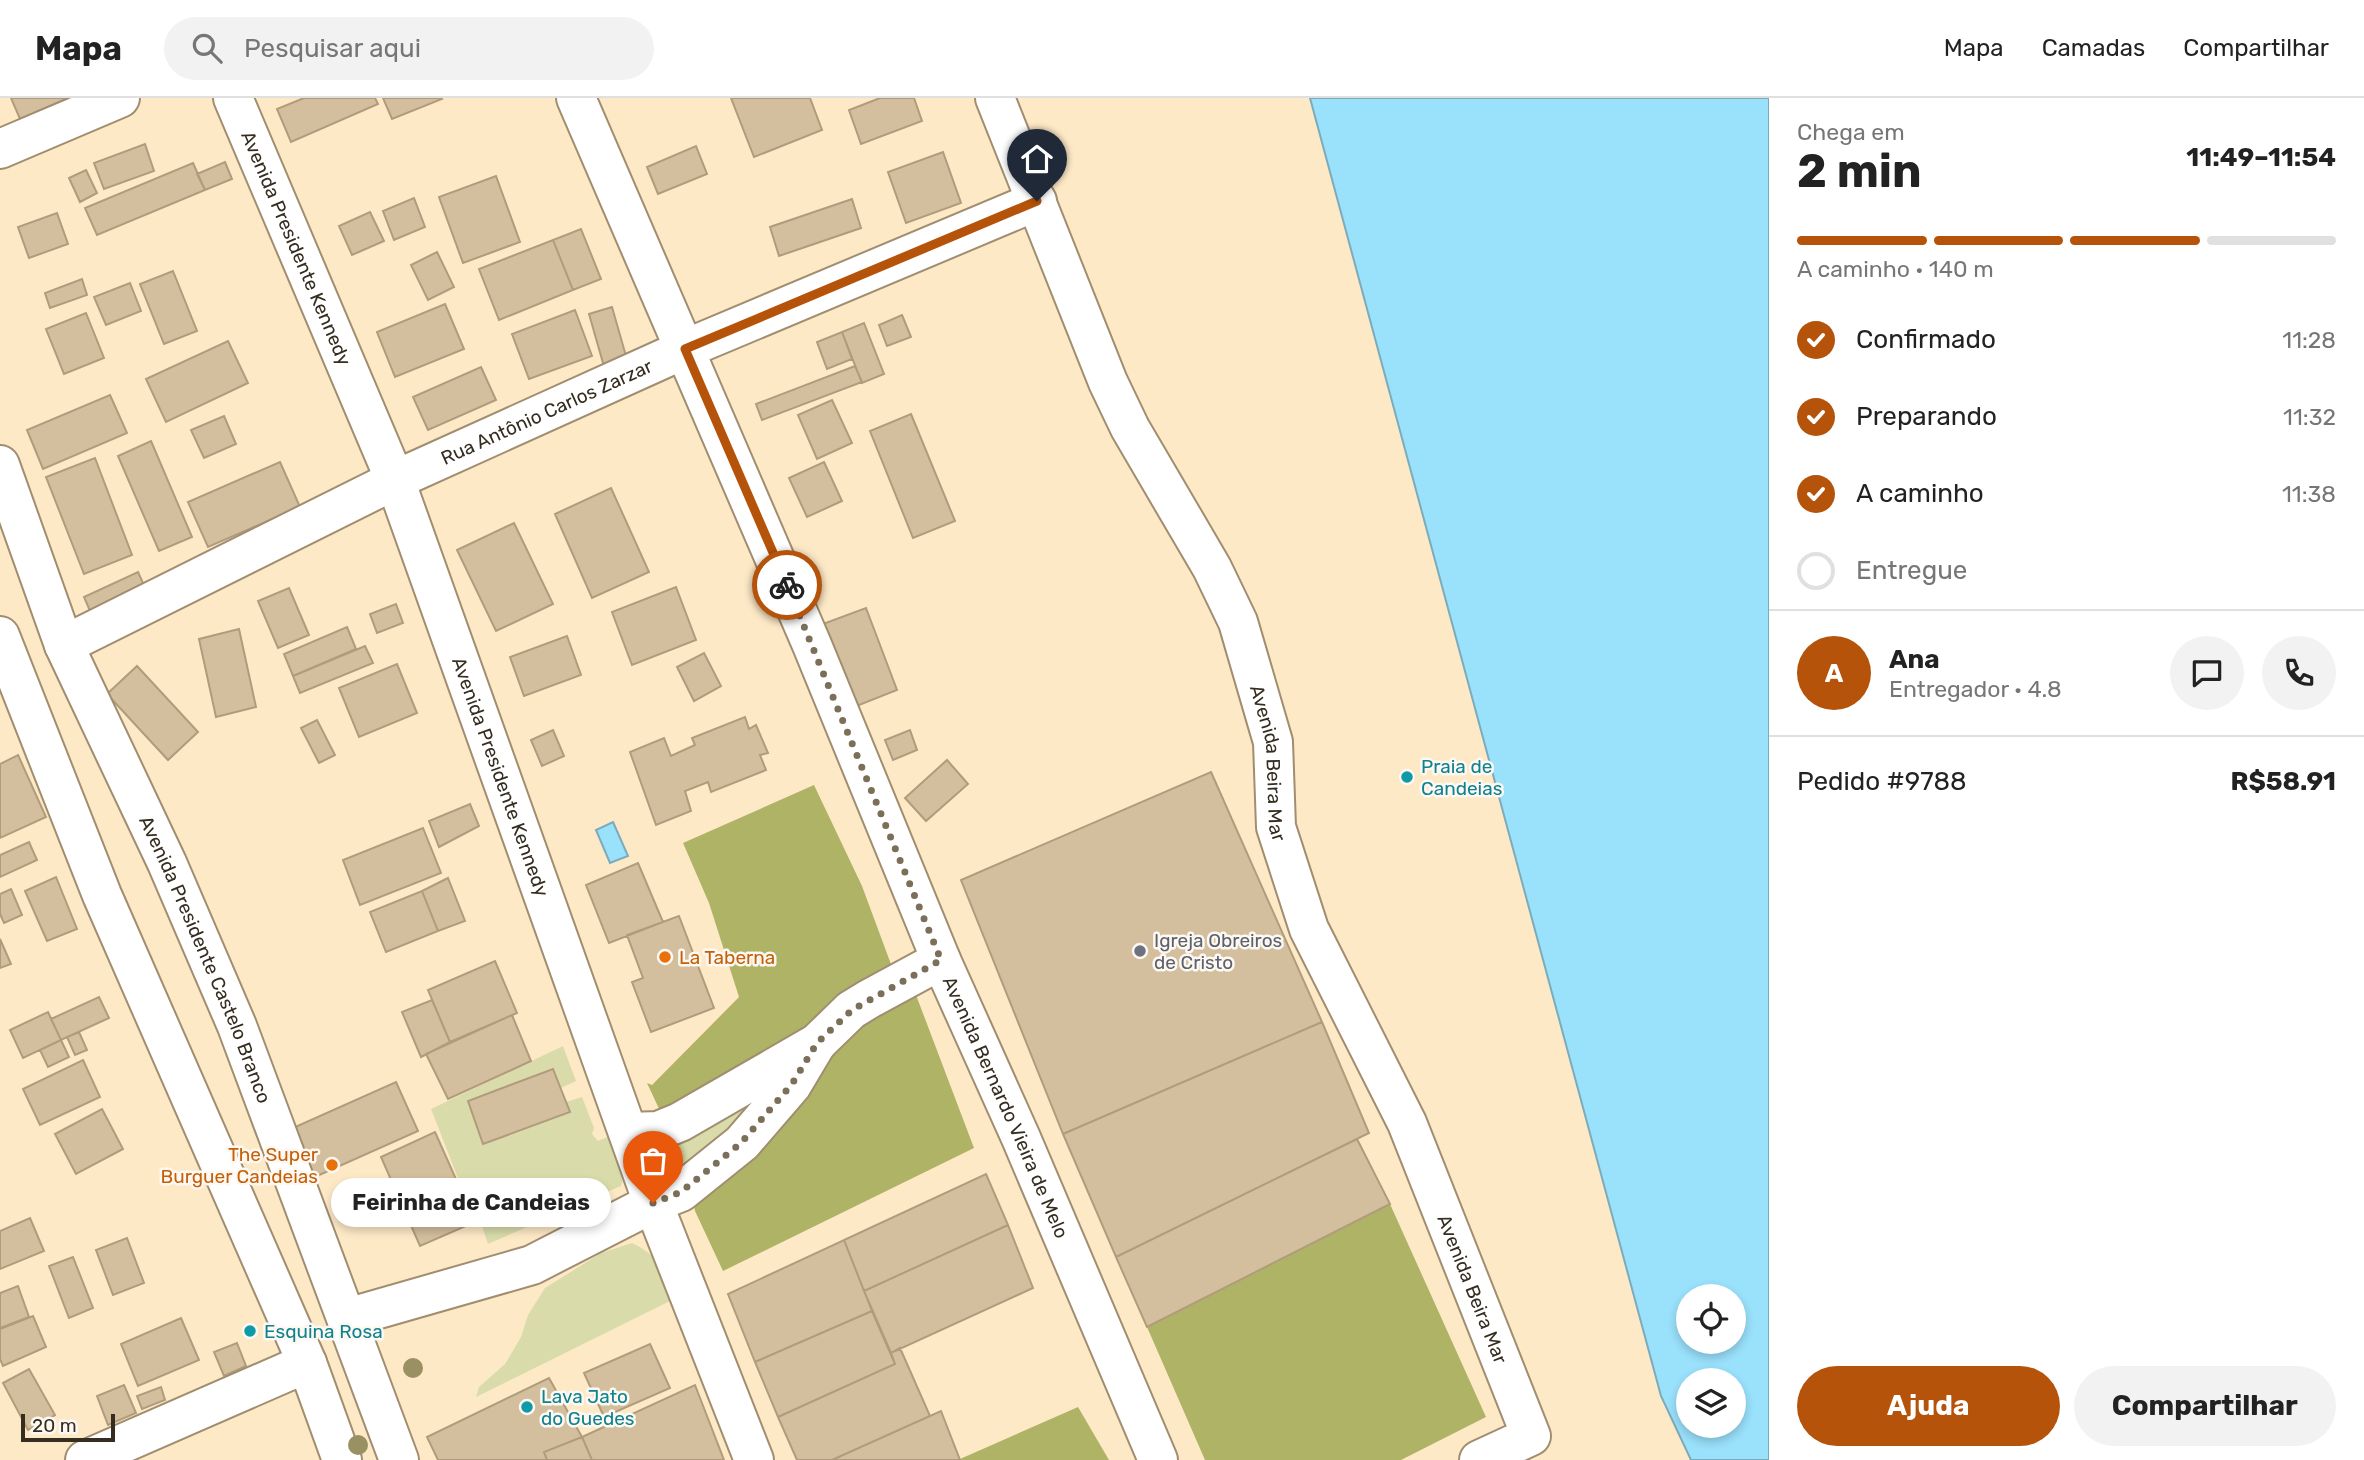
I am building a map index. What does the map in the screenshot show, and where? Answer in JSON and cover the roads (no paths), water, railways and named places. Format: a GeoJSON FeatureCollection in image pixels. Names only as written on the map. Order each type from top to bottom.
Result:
{"type":"FeatureCollection","features":[{"type":"Feature","properties":{"kind":"street"},"geometry":{"type":"LineString","coordinates":[[0,149],[120,98]]}},
{"type":"Feature","properties":{"kind":"street","name":"Avenida Presidente Kennedy"},"geometry":{"type":"LineString","coordinates":[[233,98],[395,480],[653,1203],[754,1460]]}},
{"type":"Feature","properties":{"kind":"street","name":"Avenida Bernardo Vieira de Melo"},"geometry":{"type":"LineString","coordinates":[[576,98],[813,645],[941,960],[1027,1150],[1158,1460]]}},
{"type":"Feature","properties":{"kind":"street","name":"Avenida Beira Mar"},"geometry":{"type":"LineString","coordinates":[[995,98],[1108,382],[1130,428],[1212,568],[1238,622],[1273,742],[1276,827],[1309,929],[1407,1123],[1531,1436],[1479,1460]]}},
{"type":"Feature","properties":{"kind":"street","name":"Rua Antônio Carlos Zarzar"},"geometry":{"type":"LineString","coordinates":[[64,645],[395,480],[685,349],[1037,201]]}},
{"type":"Feature","properties":{"kind":"street","name":"Avenida Presidente Castelo Branco"},"geometry":{"type":"LineString","coordinates":[[0,465],[64,645],[167,863],[237,1026],[399,1460]]}},
{"type":"Feature","properties":{"kind":"street"},"geometry":{"type":"LineString","coordinates":[[1,642],[102,895],[307,1363],[342,1460]]}},
{"type":"Feature","properties":{"kind":"street"},"geometry":{"type":"LineString","coordinates":[[629,1132],[658,1131],[680,1122],[817,1043],[860,1004],[941,960]]}},
{"type":"Feature","properties":{"kind":"street"},"geometry":{"type":"LineString","coordinates":[[347,1318],[532,1265],[653,1203],[681,1192],[741,1143],[792,1084],[817,1043]]}},
{"type":"Feature","properties":{"kind":"street"},"geometry":{"type":"LineString","coordinates":[[85,1460],[307,1363]]}},
{"type":"Feature","properties":{"kind":"water"},"geometry":{"type":"Polygon","coordinates":[[[1310,98],[1769,98],[1769,1460],[1691,1460],[1681,1438],[1746,1438],[1746,1368],[1676,1368],[1676,1428],[1661,1396],[1310,98]]]}},
{"type":"Feature","properties":{"kind":"water"},"geometry":{"type":"Polygon","coordinates":[[[613,822],[628,856],[610,863],[596,830],[613,822]]]}},
{"type":"Feature","properties":{"kind":"place","name":"Praia de Candeias"},"geometry":{"type":"Point","coordinates":[1407,777]}},
{"type":"Feature","properties":{"kind":"place","name":"Igreja Obreiros de Cristo"},"geometry":{"type":"Point","coordinates":[1140,951]}},
{"type":"Feature","properties":{"kind":"place","name":"La Taberna"},"geometry":{"type":"Point","coordinates":[665,957]}},
{"type":"Feature","properties":{"kind":"place","name":"The Super Burguer Candeias"},"geometry":{"type":"Point","coordinates":[332,1165]}},
{"type":"Feature","properties":{"kind":"place","name":"Feirinha de Candeias"},"geometry":{"type":"Point","coordinates":[653,1203]}},
{"type":"Feature","properties":{"kind":"place","name":"Esquina Rosa"},"geometry":{"type":"Point","coordinates":[250,1331]}},
{"type":"Feature","properties":{"kind":"place","name":"Lava Jato do Guedes"},"geometry":{"type":"Point","coordinates":[527,1407]}}]}
